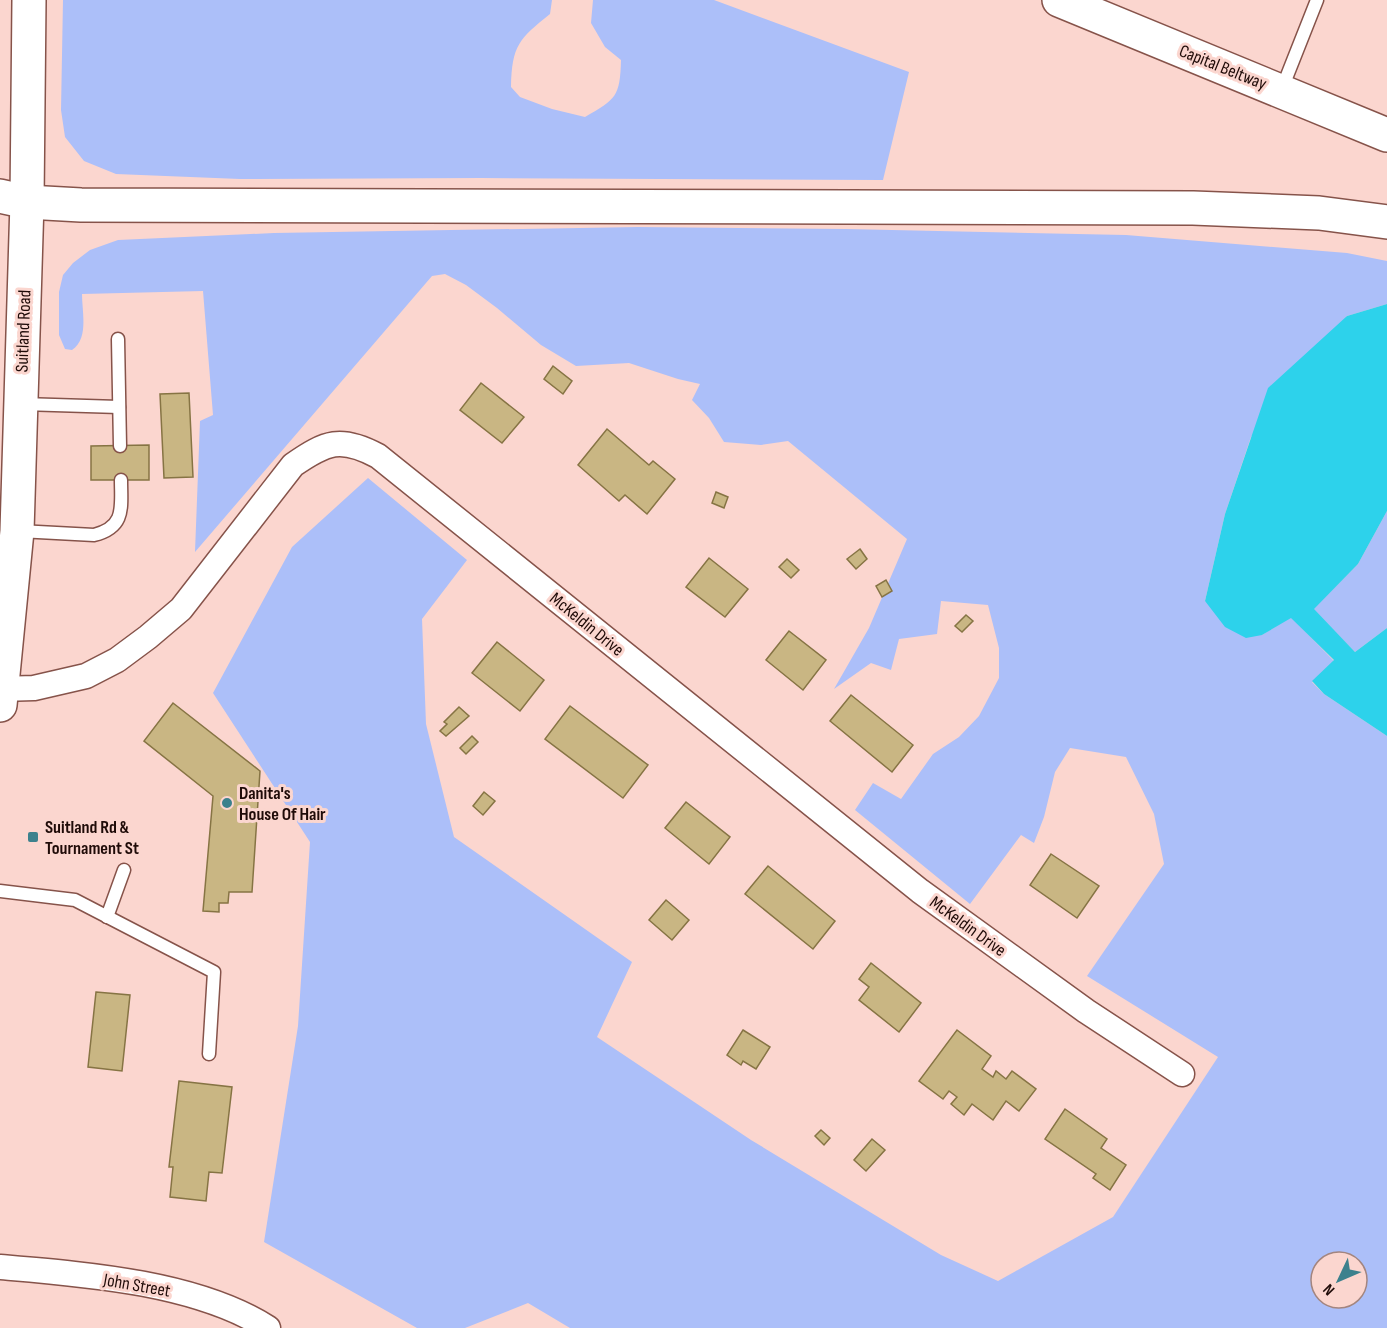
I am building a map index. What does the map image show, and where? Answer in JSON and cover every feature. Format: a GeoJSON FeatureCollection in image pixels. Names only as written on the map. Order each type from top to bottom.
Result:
{"type":"FeatureCollection","features":[{"type":"Feature","properties":{"kind":"main road","name":"Suitland Road"},"geometry":{"type":"LineString","coordinates":[[1,672],[17,531],[21,404],[14,199],[28,0]]}},
{"type":"Feature","properties":{"kind":"main road","name":"Capital Beltway"},"geometry":{"type":"LineString","coordinates":[[1059,0],[1387,135]]}},
{"type":"Feature","properties":{"kind":"main road"},"geometry":{"type":"LineString","coordinates":[[14,199],[81,205],[1193,208],[1319,213],[1387,222]]}},
{"type":"Feature","properties":{"kind":"street","name":"McKeldin Drive"},"geometry":{"type":"LineString","coordinates":[[1,672],[34,688],[86,676],[117,660],[181,609],[293,465],[316,449],[336,443],[358,446],[378,456],[910,883],[1086,1011],[1182,1074]]}},
{"type":"Feature","properties":{"kind":"street","name":"John Street"},"geometry":{"type":"LineString","coordinates":[[0,1267],[66,1273],[162,1288],[208,1301],[268,1328]]}},
{"type":"Feature","properties":{"kind":"lane"},"geometry":{"type":"LineString","coordinates":[[1281,91],[1317,0]]}},
{"type":"Feature","properties":{"kind":"lane"},"geometry":{"type":"LineString","coordinates":[[118,339],[120,446]]}},
{"type":"Feature","properties":{"kind":"lane"},"geometry":{"type":"LineString","coordinates":[[21,404],[119,407]]}},
{"type":"Feature","properties":{"kind":"lane"},"geometry":{"type":"LineString","coordinates":[[17,531],[94,535],[104,532],[114,526],[119,518],[121,480]]}},
{"type":"Feature","properties":{"kind":"lane"},"geometry":{"type":"LineString","coordinates":[[107,917],[124,870]]}},
{"type":"Feature","properties":{"kind":"lane"},"geometry":{"type":"LineString","coordinates":[[0,891],[75,900],[214,972],[209,1054]]}},
{"type":"Feature","properties":{"kind":"shaded area"},"geometry":{"type":"Polygon","coordinates":[[[63,0],[552,0],[550,14],[519,44],[513,61],[511,87],[520,97],[552,109],[585,117],[604,106],[614,96],[619,82],[621,60],[605,47],[591,23],[593,0],[714,0],[909,72],[883,180],[240,179],[116,174],[84,161],[65,137],[61,110],[63,0]]]}},
{"type":"Feature","properties":{"kind":"shaded area"},"geometry":{"type":"Polygon","coordinates":[[[638,227],[846,229],[1126,235],[1347,253],[1387,261],[1387,304],[1347,316],[1251,437],[1225,514],[1205,601],[1262,635],[1291,617],[1334,661],[1312,682],[1324,694],[1387,736],[1387,1328],[570,1328],[528,1303],[465,1328],[417,1328],[264,1242],[298,1026],[310,842],[213,693],[292,547],[368,478],[467,560],[422,619],[426,724],[454,837],[632,962],[597,1037],[751,1140],[941,1255],[998,1281],[1113,1217],[1218,1057],[1087,976],[1164,864],[1154,814],[1126,757],[1070,748],[1055,772],[1044,817],[1034,843],[1021,835],[970,904],[855,810],[873,783],[901,799],[933,754],[959,737],[979,716],[999,678],[999,648],[988,605],[941,601],[937,634],[899,639],[891,670],[871,663],[834,689],[869,628],[907,539],[788,441],[761,445],[724,442],[709,418],[692,400],[700,384],[629,363],[576,366],[541,345],[466,285],[445,274],[432,276],[195,552],[200,421],[213,415],[203,291],[82,294],[83,332],[81,339],[72,350],[65,349],[59,335],[59,292],[63,275],[73,263],[90,250],[118,240],[274,233],[638,227]]]}},
{"type":"Feature","properties":{"kind":"shaded area"},"geometry":{"type":"Polygon","coordinates":[[[1387,304],[1387,511],[1358,564],[1314,609],[1355,652],[1387,628],[1387,736],[1324,694],[1312,681],[1334,660],[1291,618],[1262,635],[1246,638],[1225,627],[1205,601],[1225,514],[1268,388],[1347,316],[1387,304]]]}},
{"type":"Feature","properties":{"kind":"shaded area"},"geometry":{"type":"Polygon","coordinates":[[[1387,511],[1387,628],[1355,652],[1313,609],[1358,564],[1387,511]]]}},
{"type":"Feature","properties":{"kind":"building"},"geometry":{"type":"Polygon","coordinates":[[[553,366],[572,381],[563,394],[544,379],[553,366]]]}},
{"type":"Feature","properties":{"kind":"building"},"geometry":{"type":"Polygon","coordinates":[[[481,383],[524,417],[502,443],[460,410],[481,383]]]}},
{"type":"Feature","properties":{"kind":"building"},"geometry":{"type":"Polygon","coordinates":[[[189,393],[193,477],[164,478],[160,394],[189,393]]]}},
{"type":"Feature","properties":{"kind":"building"},"geometry":{"type":"Polygon","coordinates":[[[607,429],[649,465],[653,461],[675,479],[647,514],[625,495],[619,501],[578,465],[607,429]]]}},
{"type":"Feature","properties":{"kind":"building"},"geometry":{"type":"Polygon","coordinates":[[[149,445],[149,480],[91,480],[91,446],[149,445]]]}},
{"type":"Feature","properties":{"kind":"building"},"geometry":{"type":"Polygon","coordinates":[[[716,492],[728,497],[724,508],[712,503],[716,492]]]}},
{"type":"Feature","properties":{"kind":"building"},"geometry":{"type":"Polygon","coordinates":[[[860,549],[867,559],[856,569],[847,559],[860,549]]]}},
{"type":"Feature","properties":{"kind":"building"},"geometry":{"type":"Polygon","coordinates":[[[709,558],[748,589],[725,617],[686,587],[709,558]]]}},
{"type":"Feature","properties":{"kind":"building"},"geometry":{"type":"Polygon","coordinates":[[[787,559],[799,570],[791,578],[779,567],[787,559]]]}},
{"type":"Feature","properties":{"kind":"building"},"geometry":{"type":"Polygon","coordinates":[[[886,580],[892,591],[882,597],[876,586],[886,580]]]}},
{"type":"Feature","properties":{"kind":"building"},"geometry":{"type":"Polygon","coordinates":[[[966,615],[973,621],[962,632],[955,626],[966,615]]]}},
{"type":"Feature","properties":{"kind":"building"},"geometry":{"type":"Polygon","coordinates":[[[789,631],[826,660],[803,690],[766,660],[789,631]]]}},
{"type":"Feature","properties":{"kind":"building"},"geometry":{"type":"Polygon","coordinates":[[[497,642],[544,680],[520,711],[472,673],[497,642]]]}},
{"type":"Feature","properties":{"kind":"building"},"geometry":{"type":"Polygon","coordinates":[[[851,695],[913,745],[892,772],[830,721],[851,695]]]}},
{"type":"Feature","properties":{"kind":"building"},"geometry":{"type":"Polygon","coordinates":[[[173,703],[260,771],[252,892],[229,892],[228,903],[219,903],[219,912],[203,911],[213,796],[144,741],[173,703]]]}},
{"type":"Feature","properties":{"kind":"building"},"geometry":{"type":"Polygon","coordinates":[[[570,706],[648,765],[623,798],[545,739],[570,706]]]}},
{"type":"Feature","properties":{"kind":"building"},"geometry":{"type":"Polygon","coordinates":[[[459,707],[469,716],[446,736],[440,731],[447,724],[444,722],[459,707]]]}},
{"type":"Feature","properties":{"kind":"building"},"geometry":{"type":"Polygon","coordinates":[[[472,736],[478,742],[466,754],[460,748],[472,736]]]}},
{"type":"Feature","properties":{"kind":"building"},"geometry":{"type":"Polygon","coordinates":[[[484,792],[495,801],[483,815],[473,806],[484,792]]]}},
{"type":"Feature","properties":{"kind":"building"},"geometry":{"type":"Polygon","coordinates":[[[686,802],[730,837],[709,864],[665,828],[686,802]]]}},
{"type":"Feature","properties":{"kind":"building"},"geometry":{"type":"Polygon","coordinates":[[[1051,854],[1099,886],[1077,918],[1030,885],[1051,854]]]}},
{"type":"Feature","properties":{"kind":"building"},"geometry":{"type":"Polygon","coordinates":[[[768,866],[835,921],[813,949],[745,894],[768,866]]]}},
{"type":"Feature","properties":{"kind":"building"},"geometry":{"type":"Polygon","coordinates":[[[666,900],[689,920],[672,940],[649,920],[666,900]]]}},
{"type":"Feature","properties":{"kind":"building"},"geometry":{"type":"Polygon","coordinates":[[[871,963],[921,1003],[899,1032],[859,1000],[869,987],[859,979],[871,963]]]}},
{"type":"Feature","properties":{"kind":"building"},"geometry":{"type":"Polygon","coordinates":[[[96,992],[130,995],[122,1071],[88,1067],[96,992]]]}},
{"type":"Feature","properties":{"kind":"building"},"geometry":{"type":"Polygon","coordinates":[[[743,1030],[770,1047],[756,1069],[743,1061],[741,1065],[727,1055],[743,1030]]]}},
{"type":"Feature","properties":{"kind":"building"},"geometry":{"type":"Polygon","coordinates":[[[957,1030],[991,1056],[982,1069],[993,1077],[996,1071],[1006,1079],[1012,1071],[1036,1089],[1019,1111],[1006,1101],[993,1120],[972,1104],[964,1115],[951,1104],[957,1097],[949,1091],[943,1099],[919,1081],[957,1030]]]}},
{"type":"Feature","properties":{"kind":"building"},"geometry":{"type":"Polygon","coordinates":[[[179,1081],[232,1087],[222,1173],[209,1172],[206,1201],[170,1197],[173,1167],[169,1167],[179,1081]]]}},
{"type":"Feature","properties":{"kind":"building"},"geometry":{"type":"Polygon","coordinates":[[[1065,1109],[1107,1139],[1101,1148],[1126,1165],[1110,1190],[1093,1178],[1096,1174],[1045,1139],[1065,1109]]]}},
{"type":"Feature","properties":{"kind":"building"},"geometry":{"type":"Polygon","coordinates":[[[821,1130],[830,1138],[824,1145],[815,1136],[821,1130]]]}},
{"type":"Feature","properties":{"kind":"building"},"geometry":{"type":"Polygon","coordinates":[[[872,1139],[885,1150],[866,1171],[854,1160],[872,1139]]]}},
{"type":"Feature","properties":{"kind":"place","name":"Danita's House Of Hair"},"geometry":{"type":"Point","coordinates":[227,803]}},
{"type":"Feature","properties":{"kind":"place","name":"Suitland Rd & Tournament St"},"geometry":{"type":"Point","coordinates":[33,837]}}]}
